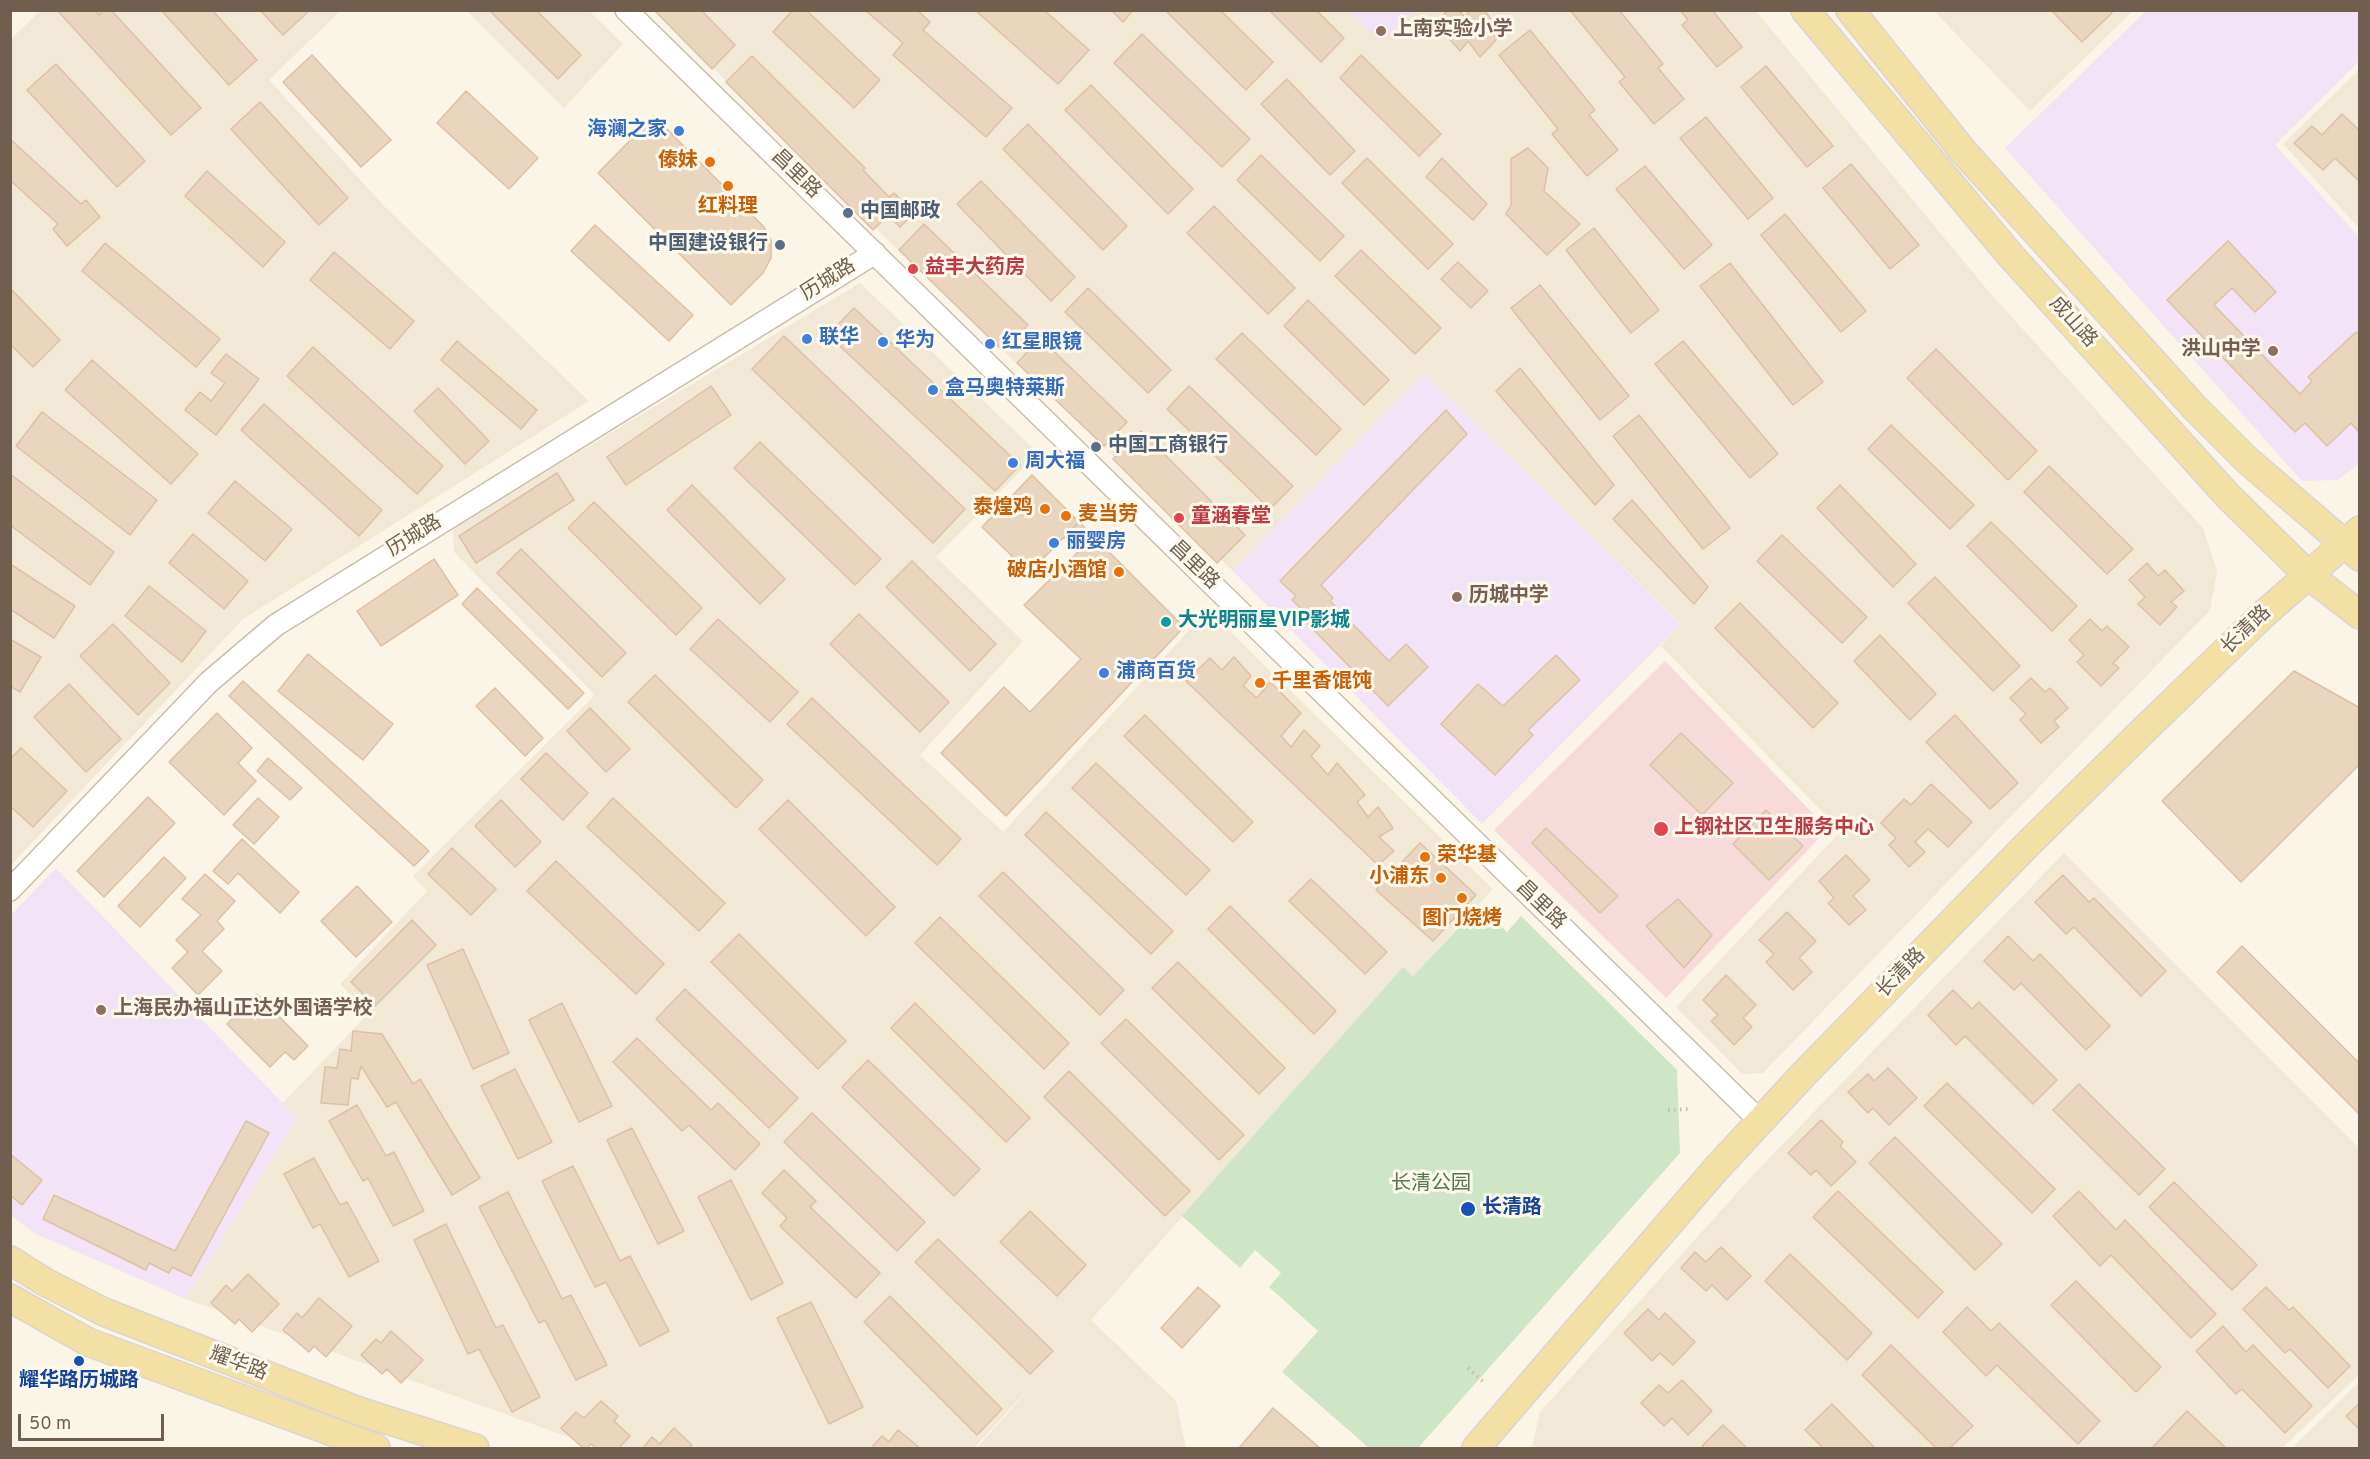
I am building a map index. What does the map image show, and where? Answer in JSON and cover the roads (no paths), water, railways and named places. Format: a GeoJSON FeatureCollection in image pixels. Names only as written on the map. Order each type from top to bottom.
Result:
{"type":"FeatureCollection","features":[{"type":"Feature","properties":{"kind":"main road","name":"成山路"},"geometry":{"type":"LineString","coordinates":[[1805,10],[2011,256],[2228,496],[2308,575],[2360,615]]}},
{"type":"Feature","properties":{"kind":"main road","name":"成山路"},"geometry":{"type":"LineString","coordinates":[[1850,10],[1963,151],[2194,407],[2247,460],[2354,544]]}},
{"type":"Feature","properties":{"kind":"main road","name":"长清路"},"geometry":{"type":"LineString","coordinates":[[1476,1449],[1760,1121],[2038,835],[2240,637],[2308,575],[2354,544]]}},
{"type":"Feature","properties":{"kind":"main road","name":"耀华路"},"geometry":{"type":"LineString","coordinates":[[10,1260],[45,1282],[104,1312],[359,1411],[475,1449]]}},
{"type":"Feature","properties":{"kind":"main road","name":"耀华路"},"geometry":{"type":"LineString","coordinates":[[10,1298],[88,1342],[376,1449]]}},
{"type":"Feature","properties":{"kind":"street","name":"昌里路"},"geometry":{"type":"LineString","coordinates":[[626,10],[1760,1121]]}},
{"type":"Feature","properties":{"kind":"street","name":"历城路"},"geometry":{"type":"LineString","coordinates":[[10,890],[209,682],[276,625],[875,253]]}},
{"type":"Feature","properties":{"kind":"place","name":"上南实验小学"},"geometry":{"type":"Point","coordinates":[1381,31]}},
{"type":"Feature","properties":{"kind":"place","name":"海澜之家"},"geometry":{"type":"Point","coordinates":[679,131]}},
{"type":"Feature","properties":{"kind":"place","name":"傣妹"},"geometry":{"type":"Point","coordinates":[710,162]}},
{"type":"Feature","properties":{"kind":"place","name":"红料理"},"geometry":{"type":"Point","coordinates":[728,186]}},
{"type":"Feature","properties":{"kind":"place","name":"中国邮政"},"geometry":{"type":"Point","coordinates":[848,213]}},
{"type":"Feature","properties":{"kind":"place","name":"中国建设银行"},"geometry":{"type":"Point","coordinates":[780,245]}},
{"type":"Feature","properties":{"kind":"place","name":"益丰大药房"},"geometry":{"type":"Point","coordinates":[913,269]}},
{"type":"Feature","properties":{"kind":"place","name":"联华"},"geometry":{"type":"Point","coordinates":[807,339]}},
{"type":"Feature","properties":{"kind":"place","name":"华为"},"geometry":{"type":"Point","coordinates":[883,342]}},
{"type":"Feature","properties":{"kind":"place","name":"红星眼镜"},"geometry":{"type":"Point","coordinates":[990,344]}},
{"type":"Feature","properties":{"kind":"place","name":"洪山中学"},"geometry":{"type":"Point","coordinates":[2273,351]}},
{"type":"Feature","properties":{"kind":"place","name":"盒马奥特莱斯"},"geometry":{"type":"Point","coordinates":[933,390]}},
{"type":"Feature","properties":{"kind":"place","name":"中国工商银行"},"geometry":{"type":"Point","coordinates":[1096,447]}},
{"type":"Feature","properties":{"kind":"place","name":"周大福"},"geometry":{"type":"Point","coordinates":[1013,463]}},
{"type":"Feature","properties":{"kind":"place","name":"泰煌鸡"},"geometry":{"type":"Point","coordinates":[1045,509]}},
{"type":"Feature","properties":{"kind":"place","name":"麦当劳"},"geometry":{"type":"Point","coordinates":[1066,516]}},
{"type":"Feature","properties":{"kind":"place","name":"童涵春堂"},"geometry":{"type":"Point","coordinates":[1179,518]}},
{"type":"Feature","properties":{"kind":"place","name":"丽婴房"},"geometry":{"type":"Point","coordinates":[1054,543]}},
{"type":"Feature","properties":{"kind":"place","name":"破店小酒馆"},"geometry":{"type":"Point","coordinates":[1119,572]}},
{"type":"Feature","properties":{"kind":"place","name":"历城中学"},"geometry":{"type":"Point","coordinates":[1457,597]}},
{"type":"Feature","properties":{"kind":"place","name":"大光明丽星VIP影城"},"geometry":{"type":"Point","coordinates":[1166,622]}},
{"type":"Feature","properties":{"kind":"place","name":"浦商百货"},"geometry":{"type":"Point","coordinates":[1104,673]}},
{"type":"Feature","properties":{"kind":"place","name":"千里香馄饨"},"geometry":{"type":"Point","coordinates":[1260,683]}},
{"type":"Feature","properties":{"kind":"place","name":"上钢社区卫生服务中心"},"geometry":{"type":"Point","coordinates":[1661,829]}},
{"type":"Feature","properties":{"kind":"place","name":"荣华基"},"geometry":{"type":"Point","coordinates":[1425,857]}},
{"type":"Feature","properties":{"kind":"place","name":"小浦东"},"geometry":{"type":"Point","coordinates":[1441,878]}},
{"type":"Feature","properties":{"kind":"place","name":"图门烧烤"},"geometry":{"type":"Point","coordinates":[1462,898]}},
{"type":"Feature","properties":{"kind":"place","name":"上海民办福山正达外国语学校"},"geometry":{"type":"Point","coordinates":[101,1010]}},
{"type":"Feature","properties":{"kind":"place","name":"长清路"},"geometry":{"type":"Point","coordinates":[1468,1209]}},
{"type":"Feature","properties":{"kind":"place","name":"耀华路历城路"},"geometry":{"type":"Point","coordinates":[79,1361]}},
{"type":"Feature","properties":{"kind":"park label","name":"长清公园"},"geometry":{"type":"Point","coordinates":[1431,1185]}}]}
